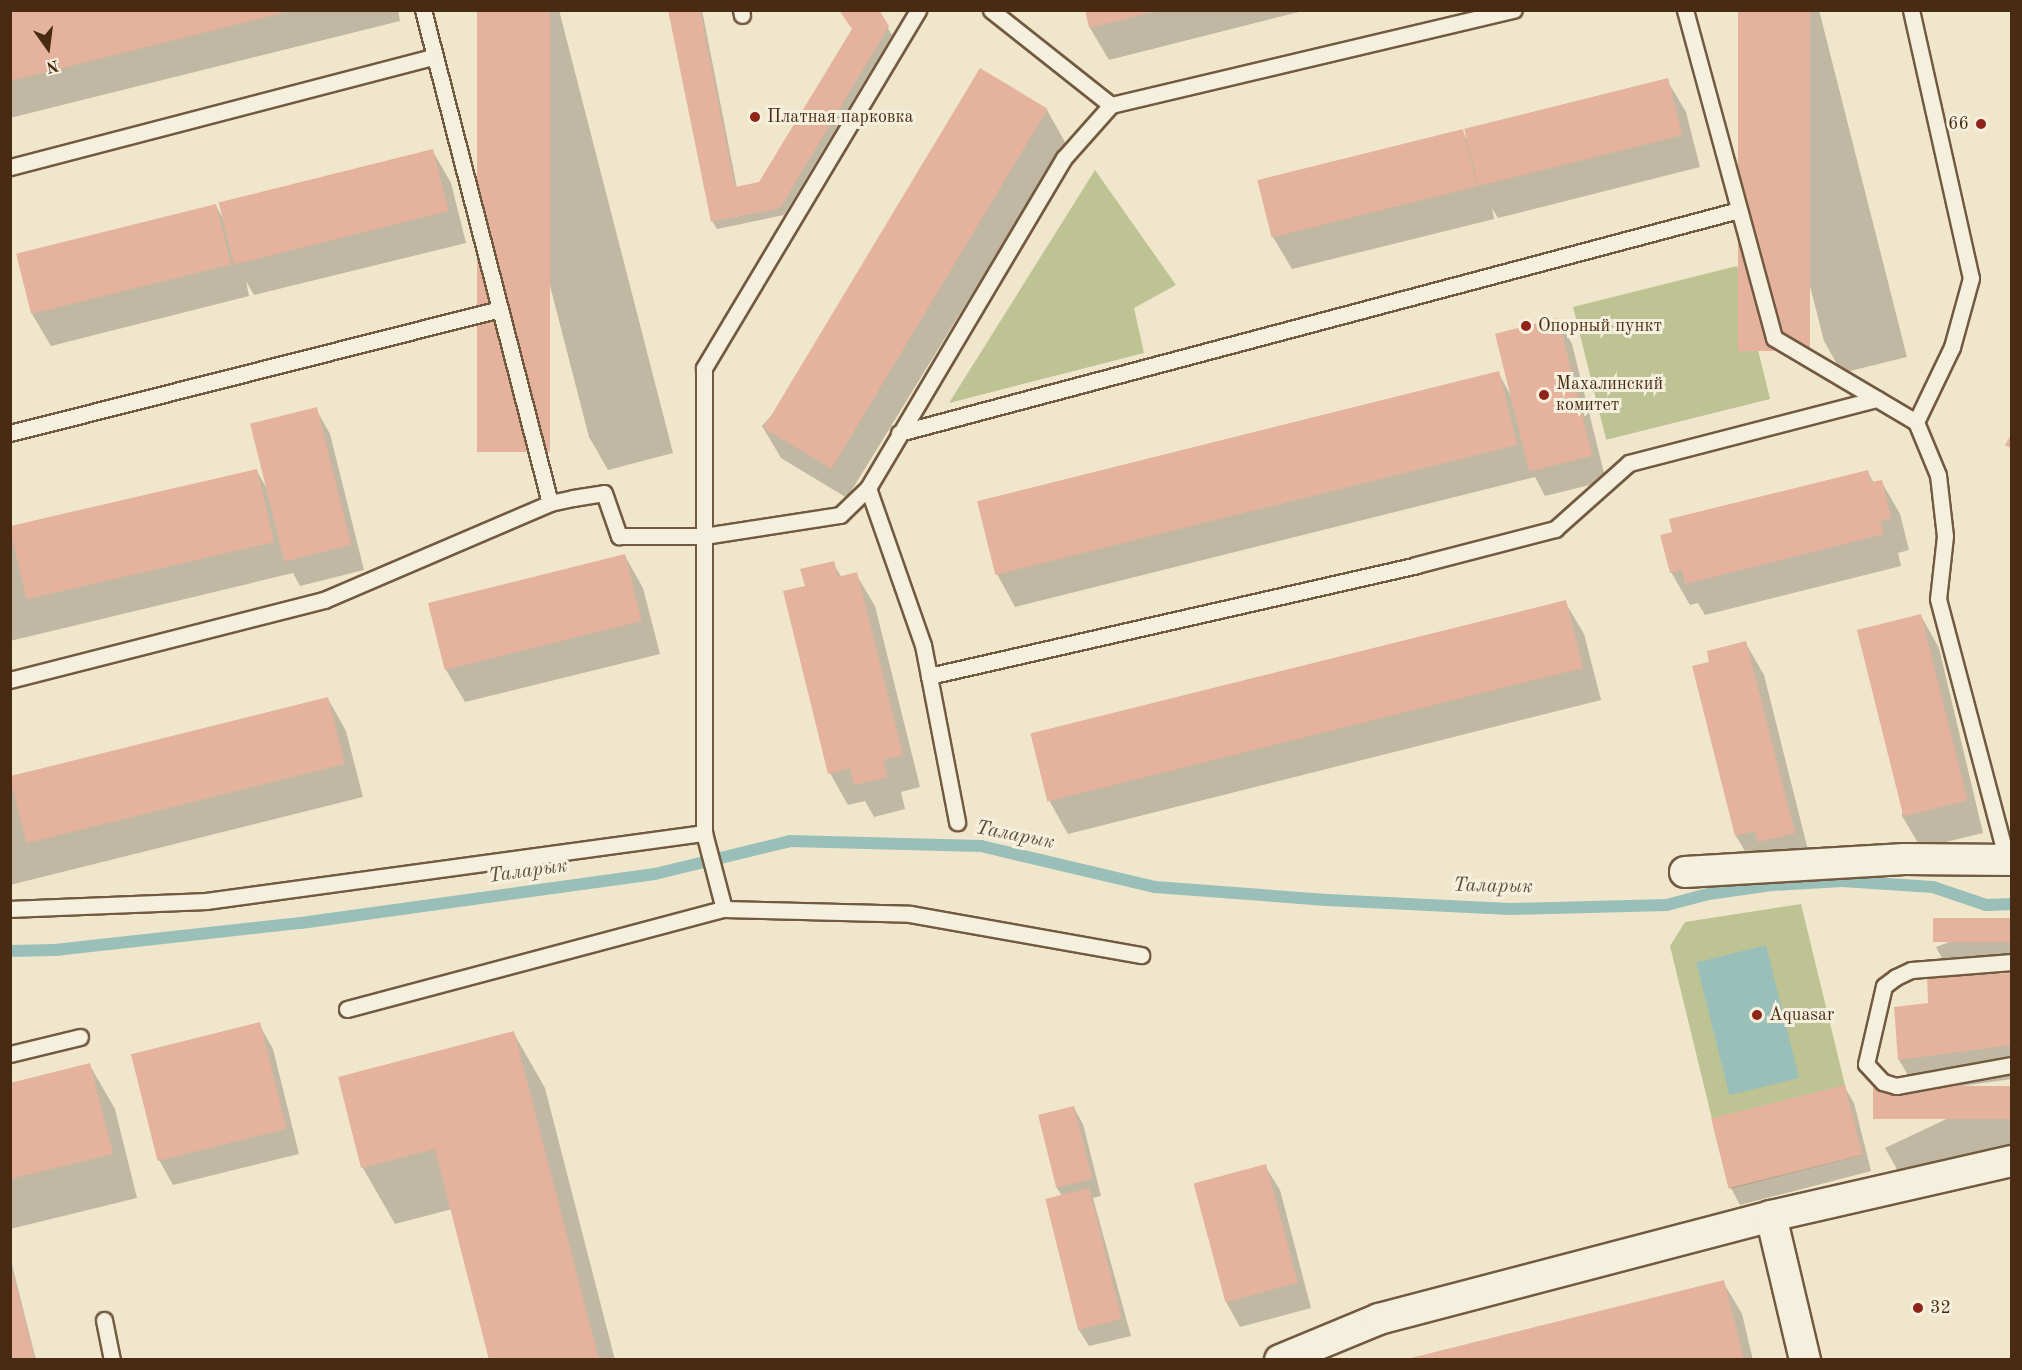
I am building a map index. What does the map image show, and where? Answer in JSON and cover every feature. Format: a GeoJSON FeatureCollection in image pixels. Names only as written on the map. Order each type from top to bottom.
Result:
{"type":"FeatureCollection","features":[{"type":"Feature","properties":{"kind":"street"},"geometry":{"type":"LineString","coordinates":[[1685,872],[1905,859],[2009,860]]}},
{"type":"Feature","properties":{"kind":"street"},"geometry":{"type":"LineString","coordinates":[[1281,1359],[1379,1319],[1771,1216],[2012,1161]]}},
{"type":"Feature","properties":{"kind":"street"},"geometry":{"type":"LineString","coordinates":[[1771,1216],[1805,1359]]}},
{"type":"Feature","properties":{"kind":"lane"},"geometry":{"type":"LineString","coordinates":[[423,10],[550,503]]}},
{"type":"Feature","properties":{"kind":"lane"},"geometry":{"type":"LineString","coordinates":[[724,909],[704,833],[704,368],[918,10]]}},
{"type":"Feature","properties":{"kind":"lane"},"geometry":{"type":"LineString","coordinates":[[992,10],[1111,105]]}},
{"type":"Feature","properties":{"kind":"lane"},"geometry":{"type":"LineString","coordinates":[[10,680],[324,600],[550,503],[604,493],[620,536],[704,536],[840,515],[868,488],[1064,158],[1111,105],[1514,10]]}},
{"type":"Feature","properties":{"kind":"lane"},"geometry":{"type":"LineString","coordinates":[[1685,10],[1774,338],[1916,422],[1938,476],[1945,536],[1938,599],[2009,860]]}},
{"type":"Feature","properties":{"kind":"lane"},"geometry":{"type":"LineString","coordinates":[[1911,10],[1971,278],[1952,347],[1916,422]]}},
{"type":"Feature","properties":{"kind":"lane"},"geometry":{"type":"LineString","coordinates":[[10,167],[435,56]]}},
{"type":"Feature","properties":{"kind":"lane"},"geometry":{"type":"LineString","coordinates":[[899,433],[1739,210]]}},
{"type":"Feature","properties":{"kind":"lane"},"geometry":{"type":"LineString","coordinates":[[10,433],[500,309]]}},
{"type":"Feature","properties":{"kind":"lane"},"geometry":{"type":"LineString","coordinates":[[929,676],[1416,565],[1555,529],[1629,463],[1877,399]]}},
{"type":"Feature","properties":{"kind":"lane"},"geometry":{"type":"LineString","coordinates":[[868,488],[923,645],[957,822]]}},
{"type":"Feature","properties":{"kind":"lane"},"geometry":{"type":"LineString","coordinates":[[10,909],[206,901],[704,833]]}},
{"type":"Feature","properties":{"kind":"lane"},"geometry":{"type":"LineString","coordinates":[[347,1009],[724,909],[910,914],[1141,955]]}},
{"type":"Feature","properties":{"kind":"lane"},"geometry":{"type":"LineString","coordinates":[[2012,962],[1911,970],[1896,977],[1884,986],[1866,1064],[1883,1082],[1896,1086],[2012,1065]]}},
{"type":"Feature","properties":{"kind":"lane"},"geometry":{"type":"LineString","coordinates":[[10,1054],[80,1037]]}},
{"type":"Feature","properties":{"kind":"lane"},"geometry":{"type":"LineString","coordinates":[[104,1320],[112,1359]]}},
{"type":"Feature","properties":{"kind":"green space"},"geometry":{"type":"Polygon","coordinates":[[[1095,170],[1176,285],[1134,308],[1144,353],[949,403],[1095,170]]]}},
{"type":"Feature","properties":{"kind":"green space"},"geometry":{"type":"Polygon","coordinates":[[[1737,266],[1770,399],[1606,440],[1573,307],[1737,266]]]}},
{"type":"Feature","properties":{"kind":"green space","name":"Aquasar"},"geometry":{"type":"Polygon","coordinates":[[[1801,904],[1862,1155],[1729,1189],[1670,946],[1685,922],[1801,904]]]}},
{"type":"Feature","properties":{"kind":"water"},"geometry":{"type":"Polygon","coordinates":[[[1766,945],[1799,1078],[1729,1095],[1696,962],[1766,945]]]}},
{"type":"Feature","properties":{"kind":"building"},"geometry":{"type":"Polygon","coordinates":[[[20,10],[291,11],[10,81],[10,13],[20,10]]]}},
{"type":"Feature","properties":{"kind":"building"},"geometry":{"type":"Polygon","coordinates":[[[477,10],[550,10],[550,452],[477,452],[477,10]]]}},
{"type":"Feature","properties":{"kind":"building"},"geometry":{"type":"Polygon","coordinates":[[[668,10],[700,10],[735,187],[759,182],[852,29],[839,10],[879,10],[889,26],[780,208],[711,222],[668,10]]]}},
{"type":"Feature","properties":{"kind":"building"},"geometry":{"type":"Polygon","coordinates":[[[1085,10],[1156,10],[1157,11],[1089,28],[1085,10]]]}},
{"type":"Feature","properties":{"kind":"building"},"geometry":{"type":"Polygon","coordinates":[[[1738,10],[1810,10],[1810,351],[1738,351],[1738,10]]]}},
{"type":"Feature","properties":{"kind":"building"},"geometry":{"type":"Polygon","coordinates":[[[980,68],[1048,109],[831,469],[764,428],[980,68]]]}},
{"type":"Feature","properties":{"kind":"building"},"geometry":{"type":"Polygon","coordinates":[[[1668,78],[1682,135],[1479,186],[1464,129],[1668,78]]]}},
{"type":"Feature","properties":{"kind":"building"},"geometry":{"type":"Polygon","coordinates":[[[1463,129],[1477,186],[1272,238],[1257,180],[1463,129]]]}},
{"type":"Feature","properties":{"kind":"building"},"geometry":{"type":"Polygon","coordinates":[[[433,149],[448,211],[234,265],[219,202],[433,149]]]}},
{"type":"Feature","properties":{"kind":"building"},"geometry":{"type":"Polygon","coordinates":[[[216,204],[231,264],[31,314],[16,254],[216,204]]]}},
{"type":"Feature","properties":{"kind":"building","name":"Махалинский комитет"},"geometry":{"type":"Polygon","coordinates":[[[1558,318],[1592,456],[1529,472],[1495,334],[1558,318]]]}},
{"type":"Feature","properties":{"kind":"building"},"geometry":{"type":"Polygon","coordinates":[[[1499,371],[1517,445],[995,575],[977,501],[1499,371]]]}},
{"type":"Feature","properties":{"kind":"building"},"geometry":{"type":"Polygon","coordinates":[[[317,407],[351,545],[284,561],[250,424],[317,407]]]}},
{"type":"Feature","properties":{"kind":"building"},"geometry":{"type":"Polygon","coordinates":[[[2012,433],[2012,449],[2005,445],[2012,433]]]}},
{"type":"Feature","properties":{"kind":"building"},"geometry":{"type":"Polygon","coordinates":[[[257,469],[274,542],[26,599],[10,526],[257,469]]]}},
{"type":"Feature","properties":{"kind":"building"},"geometry":{"type":"Polygon","coordinates":[[[1868,470],[1871,482],[1882,480],[1891,518],[1880,521],[1884,534],[1685,584],[1682,570],[1670,573],[1660,535],[1672,532],[1669,519],[1868,470]]]}},
{"type":"Feature","properties":{"kind":"building"},"geometry":{"type":"Polygon","coordinates":[[[625,554],[642,621],[445,670],[428,603],[625,554]]]}},
{"type":"Feature","properties":{"kind":"building"},"geometry":{"type":"Polygon","coordinates":[[[834,561],[838,577],[857,572],[903,755],[883,760],[888,777],[854,785],[850,768],[828,774],[783,591],[805,586],[800,569],[834,561]]]}},
{"type":"Feature","properties":{"kind":"building"},"geometry":{"type":"Polygon","coordinates":[[[1566,600],[1583,668],[1047,801],[1030,734],[1566,600]]]}},
{"type":"Feature","properties":{"kind":"building"},"geometry":{"type":"Polygon","coordinates":[[[1921,614],[1967,800],[1903,816],[1857,630],[1921,614]]]}},
{"type":"Feature","properties":{"kind":"building"},"geometry":{"type":"Polygon","coordinates":[[[1746,641],[1795,833],[1758,842],[1755,831],[1735,836],[1692,666],[1709,662],[1707,651],[1746,641]]]}},
{"type":"Feature","properties":{"kind":"building"},"geometry":{"type":"Polygon","coordinates":[[[328,697],[345,764],[26,843],[10,776],[328,697]]]}},
{"type":"Feature","properties":{"kind":"building"},"geometry":{"type":"Polygon","coordinates":[[[1933,918],[2012,918],[2012,942],[1933,942],[1933,918]]]}},
{"type":"Feature","properties":{"kind":"building"},"geometry":{"type":"Polygon","coordinates":[[[2012,973],[2012,1045],[1898,1060],[1894,1007],[1928,1003],[1927,977],[2012,973]]]}},
{"type":"Feature","properties":{"kind":"building"},"geometry":{"type":"Polygon","coordinates":[[[260,1022],[287,1129],[158,1161],[131,1054],[260,1022]]]}},
{"type":"Feature","properties":{"kind":"building"},"geometry":{"type":"Polygon","coordinates":[[[514,1031],[599,1360],[489,1360],[435,1149],[361,1168],[338,1077],[514,1031]]]}},
{"type":"Feature","properties":{"kind":"building"},"geometry":{"type":"Polygon","coordinates":[[[90,1063],[113,1154],[10,1179],[10,1083],[90,1063]]]}},
{"type":"Feature","properties":{"kind":"building"},"geometry":{"type":"Polygon","coordinates":[[[1845,1085],[1862,1155],[1729,1188],[1711,1118],[1845,1085]]]}},
{"type":"Feature","properties":{"kind":"building"},"geometry":{"type":"Polygon","coordinates":[[[1873,1086],[2012,1086],[2012,1119],[1873,1119],[1873,1086]]]}},
{"type":"Feature","properties":{"kind":"building"},"geometry":{"type":"Polygon","coordinates":[[[1074,1106],[1092,1179],[1056,1188],[1038,1115],[1074,1106]]]}},
{"type":"Feature","properties":{"kind":"building"},"geometry":{"type":"Polygon","coordinates":[[[1266,1164],[1298,1283],[1225,1302],[1194,1183],[1266,1164]]]}},
{"type":"Feature","properties":{"kind":"building"},"geometry":{"type":"Polygon","coordinates":[[[1089,1188],[1122,1319],[1078,1330],[1045,1199],[1089,1188]]]}},
{"type":"Feature","properties":{"kind":"building"},"geometry":{"type":"Polygon","coordinates":[[[11,1266],[35,1360],[10,1360],[11,1266]]]}},
{"type":"Feature","properties":{"kind":"building"},"geometry":{"type":"Polygon","coordinates":[[[1724,1280],[1744,1360],[1407,1359],[1724,1280]]]}},
{"type":"Feature","properties":{"kind":"waterway","name":"Таларык"},"geometry":{"type":"LineString","coordinates":[[10,951],[55,950],[301,923],[655,874],[790,841],[981,846],[1155,887],[1327,900],[1510,909],[1667,905],[1708,894],[1772,885],[1842,881],[1933,887],[1986,905],[2012,904]]}},
{"type":"Feature","properties":{"kind":"place","name":"Платная парковка"},"geometry":{"type":"Point","coordinates":[755,117]}},
{"type":"Feature","properties":{"kind":"place","name":"66"},"geometry":{"type":"Point","coordinates":[1981,124]}},
{"type":"Feature","properties":{"kind":"place","name":"Опорный пункт"},"geometry":{"type":"Point","coordinates":[1526,326]}},
{"type":"Feature","properties":{"kind":"place","name":"Махалинский комитет"},"geometry":{"type":"Point","coordinates":[1544,395]}},
{"type":"Feature","properties":{"kind":"place","name":"Aquasar"},"geometry":{"type":"Point","coordinates":[1757,1015]}},
{"type":"Feature","properties":{"kind":"place","name":"32"},"geometry":{"type":"Point","coordinates":[1918,1308]}}]}
